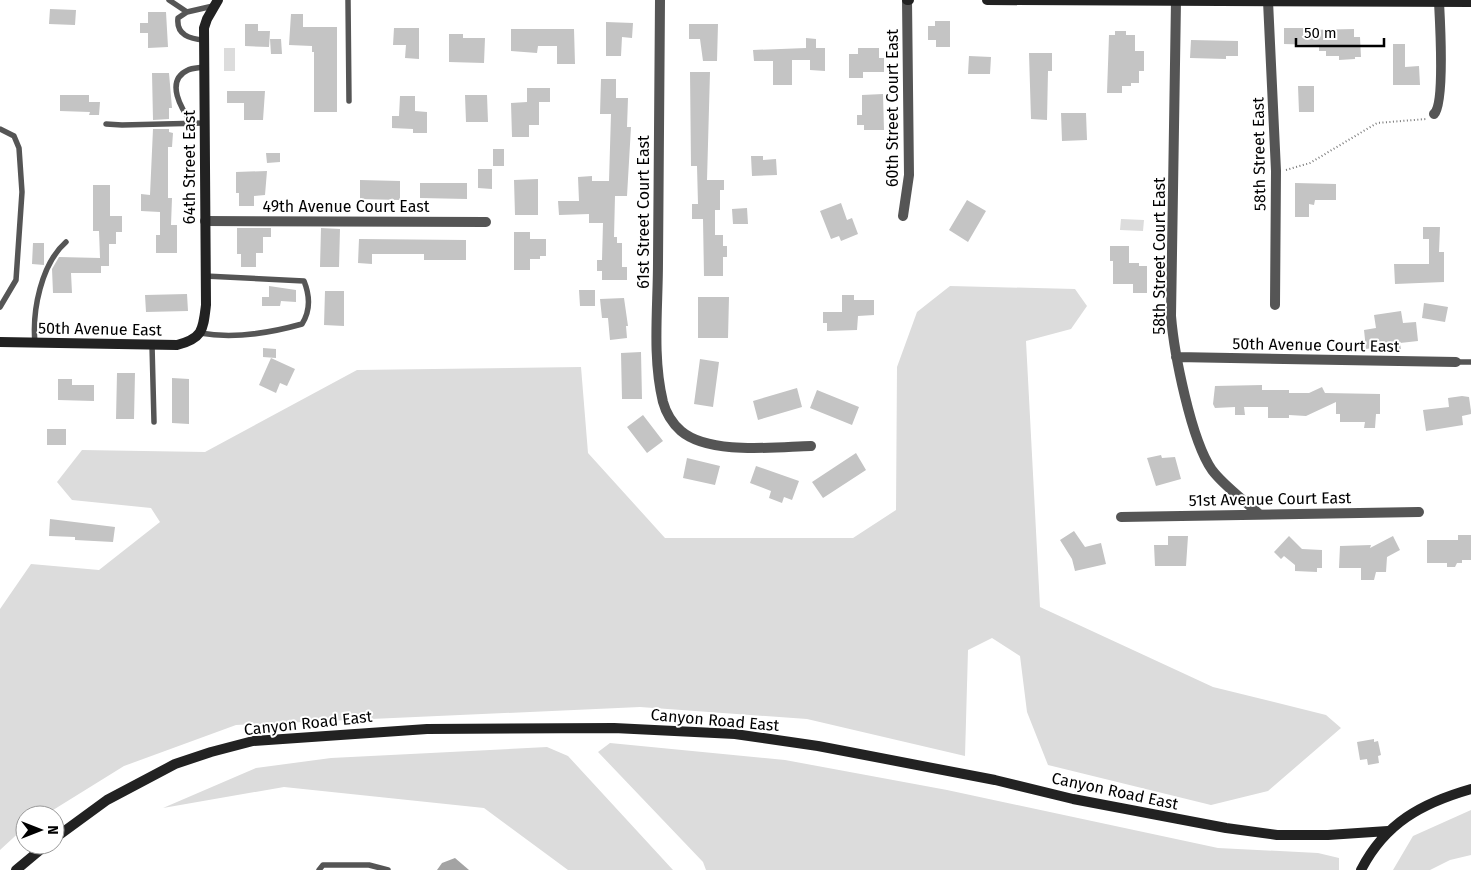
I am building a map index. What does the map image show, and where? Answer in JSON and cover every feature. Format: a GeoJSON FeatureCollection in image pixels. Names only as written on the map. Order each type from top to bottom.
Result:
{"type":"FeatureCollection","features":[{"type":"Feature","properties":{"kind":"main road"},"geometry":{"type":"LineString","coordinates":[[986,0],[1471,2]]}},
{"type":"Feature","properties":{"kind":"main road","name":"64th Street East"},"geometry":{"type":"LineString","coordinates":[[199,335],[206,305],[204,40],[207,18],[213,2]]}},
{"type":"Feature","properties":{"kind":"main road","name":"50th Avenue East"},"geometry":{"type":"LineString","coordinates":[[0,342],[177,345],[193,341],[199,335]]}},
{"type":"Feature","properties":{"kind":"main road","name":"Canyon Road East"},"geometry":{"type":"LineString","coordinates":[[65,831],[107,800],[176,764],[253,741],[426,729],[614,728],[735,734],[818,746],[995,780],[1153,815],[1277,835],[1328,835],[1388,831]]}},
{"type":"Feature","properties":{"kind":"main road"},"geometry":{"type":"LineString","coordinates":[[1361,870],[1388,831],[1421,807],[1471,789]]}},
{"type":"Feature","properties":{"kind":"main road"},"geometry":{"type":"LineString","coordinates":[[22,868],[36,855]]}},
{"type":"Feature","properties":{"kind":"street","name":"61st Street Court East"},"geometry":{"type":"LineString","coordinates":[[660,0],[657,330],[663,403],[672,422],[688,436],[714,445],[811,446]]}},
{"type":"Feature","properties":{"kind":"street","name":"60th Street Court East"},"geometry":{"type":"LineString","coordinates":[[903,216],[910,174],[908,0]]}},
{"type":"Feature","properties":{"kind":"street","name":"58th Street Court East"},"geometry":{"type":"LineString","coordinates":[[1176,1],[1171,316],[1176,357],[1194,428],[1205,459],[1213,471],[1259,514]]}},
{"type":"Feature","properties":{"kind":"street","name":"58th Street East"},"geometry":{"type":"LineString","coordinates":[[1268,1],[1276,171],[1274,306]]}},
{"type":"Feature","properties":{"kind":"street"},"geometry":{"type":"LineString","coordinates":[[1434,114],[1439,108],[1440,92],[1439,2]]}},
{"type":"Feature","properties":{"kind":"street","name":"49th Avenue Court East"},"geometry":{"type":"LineString","coordinates":[[204,220],[486,222]]}},
{"type":"Feature","properties":{"kind":"street","name":"50th Avenue Court East"},"geometry":{"type":"LineString","coordinates":[[1176,357],[1456,362]]}},
{"type":"Feature","properties":{"kind":"street","name":"51st Avenue Court East"},"geometry":{"type":"LineString","coordinates":[[1121,517],[1419,512]]}},
{"type":"Feature","properties":{"kind":"lane"},"geometry":{"type":"LineString","coordinates":[[169,0],[187,12]]}},
{"type":"Feature","properties":{"kind":"lane"},"geometry":{"type":"LineString","coordinates":[[348,0],[349,101]]}},
{"type":"Feature","properties":{"kind":"lane"},"geometry":{"type":"LineString","coordinates":[[204,40],[191,40],[179,30],[178,18],[187,12],[213,2]]}},
{"type":"Feature","properties":{"kind":"lane"},"geometry":{"type":"LineString","coordinates":[[192,123],[177,100],[176,88],[180,76],[188,70],[204,67]]}},
{"type":"Feature","properties":{"kind":"lane"},"geometry":{"type":"LineString","coordinates":[[106,124],[204,123]]}},
{"type":"Feature","properties":{"kind":"lane"},"geometry":{"type":"LineString","coordinates":[[0,128],[14,136],[19,148],[22,192],[16,280],[0,307]]}},
{"type":"Feature","properties":{"kind":"lane"},"geometry":{"type":"LineString","coordinates":[[36,343],[34,325],[36,304],[56,251],[66,242]]}},
{"type":"Feature","properties":{"kind":"lane"},"geometry":{"type":"LineString","coordinates":[[199,335],[230,335],[288,328],[302,324],[309,304],[308,291],[304,281],[205,276]]}},
{"type":"Feature","properties":{"kind":"lane"},"geometry":{"type":"LineString","coordinates":[[152,345],[154,422]]}},
{"type":"Feature","properties":{"kind":"lane"},"geometry":{"type":"LineString","coordinates":[[1456,362],[1471,362]]}},
{"type":"Feature","properties":{"kind":"lane"},"geometry":{"type":"LineString","coordinates":[[319,870],[323,864],[369,864],[388,870]]}},
{"type":"Feature","properties":{"kind":"path"},"geometry":{"type":"LineString","coordinates":[[1276,171],[1305,166],[1378,123],[1423,120],[1434,114]]}},
{"type":"Feature","properties":{"kind":"shaded area"},"geometry":{"type":"Polygon","coordinates":[[[224,48],[235,48],[235,71],[224,71],[224,48]]]}},
{"type":"Feature","properties":{"kind":"shaded area"},"geometry":{"type":"Polygon","coordinates":[[[1121,219],[1144,220],[1143,231],[1120,230],[1121,219]]]}},
{"type":"Feature","properties":{"kind":"shaded area"},"geometry":{"type":"Polygon","coordinates":[[[950,286],[1075,289],[1087,306],[1071,329],[1026,341],[1040,607],[1213,687],[1326,715],[1341,728],[1268,791],[1211,805],[1048,765],[1027,712],[1020,656],[992,638],[968,650],[965,756],[807,719],[640,707],[236,725],[124,766],[61,805],[15,805],[15,836],[0,850],[0,609],[31,564],[99,570],[160,522],[151,508],[72,500],[57,482],[82,450],[205,452],[357,370],[581,367],[588,453],[665,538],[853,538],[896,510],[897,367],[917,312],[950,286]]]}},
{"type":"Feature","properties":{"kind":"shaded area"},"geometry":{"type":"Polygon","coordinates":[[[610,743],[785,760],[947,790],[1218,848],[1318,853],[1339,858],[1339,870],[706,870],[703,862],[598,752],[610,743]]]}},
{"type":"Feature","properties":{"kind":"shaded area"},"geometry":{"type":"Polygon","coordinates":[[[547,747],[568,756],[673,870],[568,870],[484,808],[284,787],[163,808],[256,768],[331,758],[547,747]]]}},
{"type":"Feature","properties":{"kind":"shaded area"},"geometry":{"type":"Polygon","coordinates":[[[1471,810],[1471,855],[1450,860],[1430,870],[1393,870],[1413,836],[1471,810]]]}},
{"type":"Feature","properties":{"kind":"shaded area"},"geometry":{"type":"Polygon","coordinates":[[[455,858],[469,870],[437,870],[442,863],[455,858]]]}},
{"type":"Feature","properties":{"kind":"building"},"geometry":{"type":"Polygon","coordinates":[[[50,9],[76,10],[75,25],[49,24],[50,9]]]}},
{"type":"Feature","properties":{"kind":"building"},"geometry":{"type":"Polygon","coordinates":[[[148,12],[166,12],[168,47],[148,48],[148,33],[140,33],[140,23],[148,23],[148,12]]]}},
{"type":"Feature","properties":{"kind":"building"},"geometry":{"type":"Polygon","coordinates":[[[291,14],[303,14],[303,27],[337,27],[337,112],[314,112],[314,52],[312,52],[312,46],[289,45],[291,14]]]}},
{"type":"Feature","properties":{"kind":"building"},"geometry":{"type":"Polygon","coordinates":[[[935,21],[950,21],[950,47],[936,47],[936,40],[928,40],[928,26],[935,26],[935,21]]]}},
{"type":"Feature","properties":{"kind":"building"},"geometry":{"type":"Polygon","coordinates":[[[606,22],[633,23],[632,38],[622,37],[621,56],[606,56],[606,22]]]}},
{"type":"Feature","properties":{"kind":"building"},"geometry":{"type":"Polygon","coordinates":[[[245,24],[258,24],[258,31],[270,31],[269,47],[245,46],[245,24]]]}},
{"type":"Feature","properties":{"kind":"building"},"geometry":{"type":"Polygon","coordinates":[[[689,24],[718,24],[717,61],[703,61],[700,39],[689,39],[689,24]]]}},
{"type":"Feature","properties":{"kind":"building"},"geometry":{"type":"Polygon","coordinates":[[[394,28],[419,28],[419,59],[405,58],[406,45],[393,45],[394,28]]]}},
{"type":"Feature","properties":{"kind":"building"},"geometry":{"type":"Polygon","coordinates":[[[1284,28],[1305,28],[1310,30],[1354,29],[1354,37],[1360,37],[1361,57],[1339,60],[1339,56],[1326,56],[1326,51],[1319,51],[1319,45],[1284,44],[1284,28]]]}},
{"type":"Feature","properties":{"kind":"building"},"geometry":{"type":"Polygon","coordinates":[[[511,29],[574,29],[575,64],[557,64],[557,46],[538,46],[537,53],[511,51],[511,29]]]}},
{"type":"Feature","properties":{"kind":"building"},"geometry":{"type":"Polygon","coordinates":[[[1115,31],[1126,31],[1126,35],[1135,35],[1135,51],[1144,51],[1144,71],[1139,71],[1139,83],[1131,83],[1131,86],[1122,86],[1122,93],[1107,93],[1109,35],[1115,35],[1115,31]]]}},
{"type":"Feature","properties":{"kind":"building"},"geometry":{"type":"Polygon","coordinates":[[[449,34],[463,34],[463,38],[485,38],[484,63],[449,62],[449,34]]]}},
{"type":"Feature","properties":{"kind":"building"},"geometry":{"type":"Polygon","coordinates":[[[806,38],[816,39],[816,48],[825,48],[825,71],[810,70],[810,60],[792,60],[792,85],[773,85],[773,61],[754,61],[753,50],[806,48],[806,38]]]}},
{"type":"Feature","properties":{"kind":"building"},"geometry":{"type":"Polygon","coordinates":[[[270,39],[281,39],[282,54],[271,54],[270,39]]]}},
{"type":"Feature","properties":{"kind":"building"},"geometry":{"type":"Polygon","coordinates":[[[1191,40],[1238,41],[1238,56],[1226,56],[1226,59],[1190,58],[1191,40]]]}},
{"type":"Feature","properties":{"kind":"building"},"geometry":{"type":"Polygon","coordinates":[[[1393,44],[1405,44],[1405,67],[1419,66],[1420,85],[1393,85],[1393,44]]]}},
{"type":"Feature","properties":{"kind":"building"},"geometry":{"type":"Polygon","coordinates":[[[858,48],[879,48],[879,58],[884,58],[884,72],[863,72],[863,78],[849,78],[849,54],[858,54],[858,48]]]}},
{"type":"Feature","properties":{"kind":"building"},"geometry":{"type":"Polygon","coordinates":[[[1029,53],[1052,53],[1052,71],[1048,71],[1047,120],[1031,119],[1029,53]]]}},
{"type":"Feature","properties":{"kind":"building"},"geometry":{"type":"Polygon","coordinates":[[[969,56],[991,57],[990,74],[968,74],[969,56]]]}},
{"type":"Feature","properties":{"kind":"building"},"geometry":{"type":"Polygon","coordinates":[[[690,72],[710,72],[707,180],[724,180],[724,190],[720,190],[720,210],[715,210],[715,235],[723,235],[723,246],[727,246],[727,257],[723,257],[723,276],[704,276],[703,219],[692,219],[692,204],[698,204],[697,166],[691,166],[690,72]]]}},
{"type":"Feature","properties":{"kind":"building"},"geometry":{"type":"Polygon","coordinates":[[[152,73],[169,73],[172,108],[169,108],[169,119],[153,120],[152,73]]]}},
{"type":"Feature","properties":{"kind":"building"},"geometry":{"type":"Polygon","coordinates":[[[601,79],[616,79],[616,98],[628,98],[627,127],[631,127],[627,196],[615,196],[614,237],[617,237],[617,243],[622,243],[622,267],[627,267],[627,280],[602,280],[602,271],[597,271],[597,260],[602,260],[603,223],[589,223],[589,214],[559,215],[558,201],[579,201],[578,177],[592,176],[592,181],[609,181],[611,114],[600,114],[601,79]]]}},
{"type":"Feature","properties":{"kind":"building"},"geometry":{"type":"Polygon","coordinates":[[[1298,86],[1314,86],[1314,112],[1299,112],[1298,86]]]}},
{"type":"Feature","properties":{"kind":"building"},"geometry":{"type":"Polygon","coordinates":[[[527,88],[550,88],[550,102],[539,102],[539,125],[529,125],[529,137],[512,137],[511,103],[527,102],[527,88]]]}},
{"type":"Feature","properties":{"kind":"building"},"geometry":{"type":"Polygon","coordinates":[[[227,91],[265,91],[263,120],[244,120],[244,103],[227,103],[227,91]]]}},
{"type":"Feature","properties":{"kind":"building"},"geometry":{"type":"Polygon","coordinates":[[[883,94],[884,130],[864,130],[864,125],[857,125],[857,115],[862,115],[862,95],[883,94]]]}},
{"type":"Feature","properties":{"kind":"building"},"geometry":{"type":"Polygon","coordinates":[[[60,95],[89,95],[89,102],[100,102],[99,115],[89,115],[90,112],[60,111],[60,95]]]}},
{"type":"Feature","properties":{"kind":"building"},"geometry":{"type":"Polygon","coordinates":[[[465,95],[487,95],[488,122],[466,122],[465,95]]]}},
{"type":"Feature","properties":{"kind":"building"},"geometry":{"type":"Polygon","coordinates":[[[400,96],[415,96],[415,111],[427,112],[427,133],[413,133],[413,129],[392,128],[392,116],[399,116],[400,96]]]}},
{"type":"Feature","properties":{"kind":"building"},"geometry":{"type":"Polygon","coordinates":[[[1061,113],[1086,113],[1087,140],[1062,141],[1061,113]]]}},
{"type":"Feature","properties":{"kind":"building"},"geometry":{"type":"Polygon","coordinates":[[[153,129],[169,129],[169,132],[173,133],[172,147],[168,147],[168,198],[172,198],[171,225],[177,225],[177,253],[156,253],[156,235],[160,235],[160,212],[141,211],[141,194],[150,195],[153,129]]]}},
{"type":"Feature","properties":{"kind":"building"},"geometry":{"type":"Polygon","coordinates":[[[493,149],[504,149],[504,166],[493,166],[493,149]]]}},
{"type":"Feature","properties":{"kind":"building"},"geometry":{"type":"Polygon","coordinates":[[[266,153],[280,153],[280,162],[267,163],[266,153]]]}},
{"type":"Feature","properties":{"kind":"building"},"geometry":{"type":"Polygon","coordinates":[[[751,156],[763,156],[763,160],[776,159],[777,175],[752,176],[751,156]]]}},
{"type":"Feature","properties":{"kind":"building"},"geometry":{"type":"Polygon","coordinates":[[[478,169],[492,169],[492,189],[478,188],[478,169]]]}},
{"type":"Feature","properties":{"kind":"building"},"geometry":{"type":"Polygon","coordinates":[[[267,171],[265,195],[254,196],[254,206],[239,206],[239,193],[236,193],[236,172],[267,171]]]}},
{"type":"Feature","properties":{"kind":"building"},"geometry":{"type":"Polygon","coordinates":[[[538,179],[538,215],[515,215],[514,180],[538,179]]]}},
{"type":"Feature","properties":{"kind":"building"},"geometry":{"type":"Polygon","coordinates":[[[360,180],[400,181],[400,200],[360,199],[360,180]]]}},
{"type":"Feature","properties":{"kind":"building"},"geometry":{"type":"Polygon","coordinates":[[[420,183],[467,183],[467,199],[420,198],[420,183]]]}},
{"type":"Feature","properties":{"kind":"building"},"geometry":{"type":"Polygon","coordinates":[[[1295,183],[1336,184],[1336,200],[1315,200],[1314,205],[1309,204],[1309,217],[1295,217],[1295,183]]]}},
{"type":"Feature","properties":{"kind":"building"},"geometry":{"type":"Polygon","coordinates":[[[93,185],[110,185],[110,216],[122,216],[122,232],[116,232],[116,244],[109,244],[109,266],[101,266],[101,273],[71,273],[72,293],[53,293],[52,269],[59,257],[100,258],[99,231],[93,231],[93,185]]]}},
{"type":"Feature","properties":{"kind":"building"},"geometry":{"type":"Polygon","coordinates":[[[967,200],[986,211],[968,242],[949,230],[967,200]]]}},
{"type":"Feature","properties":{"kind":"building"},"geometry":{"type":"Polygon","coordinates":[[[841,203],[847,220],[852,218],[858,234],[841,241],[839,236],[831,239],[820,211],[841,203]]]}},
{"type":"Feature","properties":{"kind":"building"},"geometry":{"type":"Polygon","coordinates":[[[747,208],[748,224],[733,224],[732,209],[747,208]]]}},
{"type":"Feature","properties":{"kind":"building"},"geometry":{"type":"Polygon","coordinates":[[[1423,227],[1440,227],[1439,252],[1444,252],[1444,282],[1395,284],[1394,264],[1429,264],[1429,239],[1423,239],[1423,227]]]}},
{"type":"Feature","properties":{"kind":"building"},"geometry":{"type":"Polygon","coordinates":[[[237,228],[271,228],[271,237],[263,237],[263,253],[256,253],[256,267],[241,267],[241,254],[237,254],[237,228]]]}},
{"type":"Feature","properties":{"kind":"building"},"geometry":{"type":"Polygon","coordinates":[[[321,228],[340,229],[339,267],[320,267],[321,228]]]}},
{"type":"Feature","properties":{"kind":"building"},"geometry":{"type":"Polygon","coordinates":[[[514,232],[530,232],[530,239],[546,239],[546,256],[540,256],[540,259],[530,259],[530,270],[514,270],[514,232]]]}},
{"type":"Feature","properties":{"kind":"building"},"geometry":{"type":"Polygon","coordinates":[[[359,239],[466,240],[466,260],[424,260],[424,254],[372,254],[372,264],[358,263],[359,239]]]}},
{"type":"Feature","properties":{"kind":"building"},"geometry":{"type":"Polygon","coordinates":[[[33,243],[44,243],[44,265],[32,264],[33,243]]]}},
{"type":"Feature","properties":{"kind":"building"},"geometry":{"type":"Polygon","coordinates":[[[1110,246],[1129,246],[1129,263],[1139,263],[1139,266],[1147,266],[1147,293],[1133,293],[1133,284],[1113,284],[1113,261],[1110,261],[1110,246]]]}},
{"type":"Feature","properties":{"kind":"building"},"geometry":{"type":"Polygon","coordinates":[[[269,286],[296,290],[296,302],[281,301],[280,306],[262,306],[262,297],[269,297],[269,286]]]}},
{"type":"Feature","properties":{"kind":"building"},"geometry":{"type":"Polygon","coordinates":[[[579,290],[595,290],[595,306],[580,306],[579,290]]]}},
{"type":"Feature","properties":{"kind":"building"},"geometry":{"type":"Polygon","coordinates":[[[325,291],[344,291],[344,326],[324,325],[325,291]]]}},
{"type":"Feature","properties":{"kind":"building"},"geometry":{"type":"Polygon","coordinates":[[[187,294],[188,311],[146,312],[145,295],[187,294]]]}},
{"type":"Feature","properties":{"kind":"building"},"geometry":{"type":"Polygon","coordinates":[[[842,295],[854,295],[854,300],[874,300],[874,315],[858,316],[857,330],[827,331],[827,323],[823,323],[823,312],[842,312],[842,295]]]}},
{"type":"Feature","properties":{"kind":"building"},"geometry":{"type":"Polygon","coordinates":[[[698,297],[729,297],[728,338],[698,338],[698,297]]]}},
{"type":"Feature","properties":{"kind":"building"},"geometry":{"type":"Polygon","coordinates":[[[624,298],[628,326],[626,326],[627,338],[610,340],[608,318],[602,318],[600,299],[624,298]]]}},
{"type":"Feature","properties":{"kind":"building"},"geometry":{"type":"Polygon","coordinates":[[[1424,303],[1448,307],[1445,322],[1422,318],[1424,303]]]}},
{"type":"Feature","properties":{"kind":"building"},"geometry":{"type":"Polygon","coordinates":[[[1401,311],[1403,323],[1416,322],[1418,341],[1400,343],[1401,349],[1386,351],[1385,346],[1366,349],[1364,330],[1376,328],[1374,315],[1401,311]]]}},
{"type":"Feature","properties":{"kind":"building"},"geometry":{"type":"Polygon","coordinates":[[[263,348],[276,349],[276,358],[263,357],[263,348]]]}},
{"type":"Feature","properties":{"kind":"building"},"geometry":{"type":"Polygon","coordinates":[[[641,352],[642,399],[622,399],[621,353],[641,352]]]}},
{"type":"Feature","properties":{"kind":"building"},"geometry":{"type":"Polygon","coordinates":[[[271,358],[295,369],[287,386],[280,383],[276,393],[259,385],[271,358]]]}},
{"type":"Feature","properties":{"kind":"building"},"geometry":{"type":"Polygon","coordinates":[[[700,359],[719,362],[713,407],[694,404],[700,359]]]}},
{"type":"Feature","properties":{"kind":"building"},"geometry":{"type":"Polygon","coordinates":[[[117,373],[135,373],[134,419],[116,419],[117,373]]]}},
{"type":"Feature","properties":{"kind":"building"},"geometry":{"type":"Polygon","coordinates":[[[172,378],[189,379],[189,424],[172,423],[172,378]]]}},
{"type":"Feature","properties":{"kind":"building"},"geometry":{"type":"Polygon","coordinates":[[[58,379],[72,379],[72,385],[94,385],[94,401],[58,400],[58,379]]]}},
{"type":"Feature","properties":{"kind":"building"},"geometry":{"type":"Polygon","coordinates":[[[1262,385],[1262,390],[1289,390],[1289,393],[1309,393],[1322,387],[1325,393],[1380,394],[1380,414],[1376,414],[1375,428],[1364,428],[1365,422],[1340,422],[1340,414],[1336,414],[1336,402],[1306,416],[1289,415],[1289,418],[1268,418],[1268,407],[1244,407],[1245,415],[1235,415],[1235,407],[1215,408],[1213,404],[1215,386],[1262,385]]]}},
{"type":"Feature","properties":{"kind":"building"},"geometry":{"type":"Polygon","coordinates":[[[797,388],[802,407],[758,420],[753,401],[797,388]]]}},
{"type":"Feature","properties":{"kind":"building"},"geometry":{"type":"Polygon","coordinates":[[[817,390],[859,407],[852,425],[810,408],[817,390]]]}},
{"type":"Feature","properties":{"kind":"building"},"geometry":{"type":"Polygon","coordinates":[[[1469,397],[1471,411],[1471,414],[1462,416],[1463,425],[1426,431],[1423,410],[1449,407],[1448,398],[1469,397]]]}},
{"type":"Feature","properties":{"kind":"building"},"geometry":{"type":"Polygon","coordinates":[[[643,415],[663,441],[647,453],[627,427],[643,415]]]}},
{"type":"Feature","properties":{"kind":"building"},"geometry":{"type":"Polygon","coordinates":[[[47,429],[66,429],[66,445],[47,445],[47,429]]]}},
{"type":"Feature","properties":{"kind":"building"},"geometry":{"type":"Polygon","coordinates":[[[856,453],[866,470],[823,498],[812,482],[856,453]]]}},
{"type":"Feature","properties":{"kind":"building"},"geometry":{"type":"Polygon","coordinates":[[[1161,455],[1162,458],[1175,457],[1181,479],[1156,486],[1147,458],[1161,455]]]}},
{"type":"Feature","properties":{"kind":"building"},"geometry":{"type":"Polygon","coordinates":[[[687,458],[720,466],[715,485],[683,478],[687,458]]]}},
{"type":"Feature","properties":{"kind":"building"},"geometry":{"type":"Polygon","coordinates":[[[756,466],[799,481],[792,500],[784,497],[782,503],[769,498],[771,491],[750,483],[756,466]]]}},
{"type":"Feature","properties":{"kind":"building"},"geometry":{"type":"Polygon","coordinates":[[[50,519],[115,527],[113,542],[75,540],[75,537],[49,536],[50,519]]]}},
{"type":"Feature","properties":{"kind":"building"},"geometry":{"type":"Polygon","coordinates":[[[1074,531],[1085,547],[1101,543],[1106,564],[1075,571],[1072,559],[1060,540],[1074,531]]]}},
{"type":"Feature","properties":{"kind":"building"},"geometry":{"type":"Polygon","coordinates":[[[1458,535],[1471,535],[1471,560],[1462,560],[1462,563],[1457,563],[1455,567],[1447,567],[1447,563],[1427,563],[1427,540],[1458,540],[1458,535]]]}},
{"type":"Feature","properties":{"kind":"building"},"geometry":{"type":"Polygon","coordinates":[[[1168,536],[1188,536],[1186,566],[1155,566],[1154,545],[1168,545],[1168,536]]]}},
{"type":"Feature","properties":{"kind":"building"},"geometry":{"type":"Polygon","coordinates":[[[1289,536],[1302,549],[1322,550],[1322,568],[1317,568],[1317,572],[1295,571],[1295,565],[1284,556],[1281,559],[1274,552],[1289,536]]]}},
{"type":"Feature","properties":{"kind":"building"},"geometry":{"type":"Polygon","coordinates":[[[1393,536],[1400,550],[1387,557],[1386,572],[1376,572],[1374,580],[1361,580],[1361,568],[1339,568],[1340,546],[1371,545],[1370,548],[1393,536]]]}},
{"type":"Feature","properties":{"kind":"building"},"geometry":{"type":"Polygon","coordinates":[[[1374,739],[1374,742],[1378,741],[1381,755],[1378,756],[1379,763],[1368,765],[1367,759],[1360,760],[1357,742],[1374,739]]]}}]}
